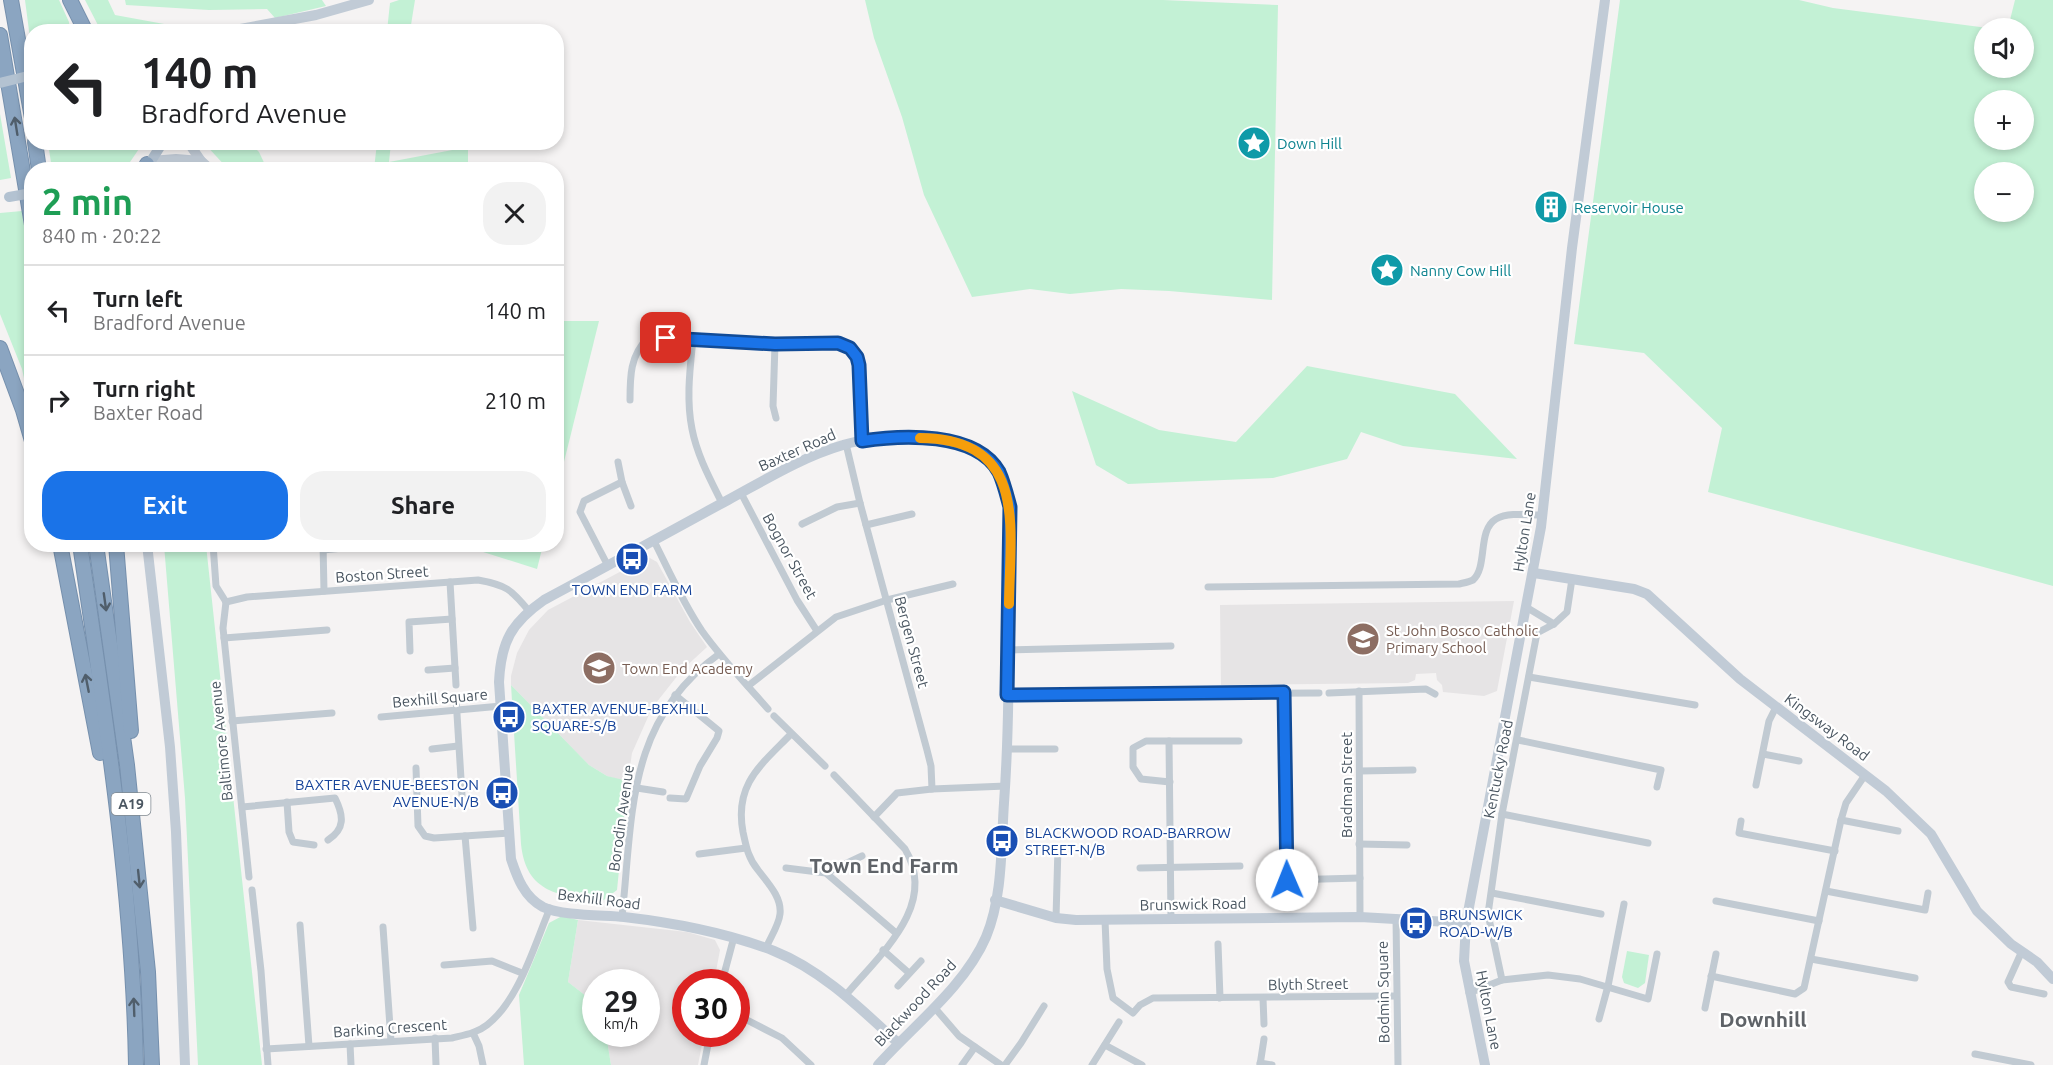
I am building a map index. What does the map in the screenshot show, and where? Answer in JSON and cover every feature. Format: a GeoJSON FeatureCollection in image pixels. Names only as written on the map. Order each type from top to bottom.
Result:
{"type":"FeatureCollection","features":[{"type":"Feature","properties":{"kind":"highway"},"geometry":{"type":"LineString","coordinates":[[11,0],[24,73]]}},
{"type":"Feature","properties":{"kind":"highway"},"geometry":{"type":"LineString","coordinates":[[70,0],[82,24]]}},
{"type":"Feature","properties":{"kind":"highway"},"geometry":{"type":"LineString","coordinates":[[0,35],[24,178]]}},
{"type":"Feature","properties":{"kind":"highway"},"geometry":{"type":"LineString","coordinates":[[0,348],[24,413]]}},
{"type":"Feature","properties":{"kind":"highway"},"geometry":{"type":"LineString","coordinates":[[62,552],[99,743],[127,906]]}},
{"type":"Feature","properties":{"kind":"highway","name":"A19"},"geometry":{"type":"LineString","coordinates":[[81,552],[108,743],[127,906],[136,1065]]}},
{"type":"Feature","properties":{"kind":"highway","name":"A19"},"geometry":{"type":"LineString","coordinates":[[97,552],[116,680],[135,843],[148,972],[152,1065]]}},
{"type":"Feature","properties":{"kind":"highway"},"geometry":{"type":"LineString","coordinates":[[117,552],[134,774],[135,843]]}},
{"type":"Feature","properties":{"kind":"main road"},"geometry":{"type":"LineString","coordinates":[[0,83],[24,77]]}},
{"type":"Feature","properties":{"kind":"main road"},"geometry":{"type":"LineString","coordinates":[[147,162],[157,150]]}},
{"type":"Feature","properties":{"kind":"main road"},"geometry":{"type":"LineString","coordinates":[[4,198],[24,194]]}},
{"type":"Feature","properties":{"kind":"street"},"geometry":{"type":"LineString","coordinates":[[267,24],[316,15],[369,0]]}},
{"type":"Feature","properties":{"kind":"street","name":"Hylton Lane"},"geometry":{"type":"LineString","coordinates":[[1485,1065],[1464,961],[1466,923],[1534,573],[1543,515],[1572,248],[1605,0]]}},
{"type":"Feature","properties":{"kind":"street"},"geometry":{"type":"LineString","coordinates":[[193,150],[201,161]]}},
{"type":"Feature","properties":{"kind":"street"},"geometry":{"type":"LineString","coordinates":[[162,162],[176,159],[201,161]]}},
{"type":"Feature","properties":{"kind":"street"},"geometry":{"type":"LineString","coordinates":[[630,400],[630,375],[634,358],[648,338],[775,344],[838,343],[850,348],[857,357],[859,365],[862,441]]}},
{"type":"Feature","properties":{"kind":"street"},"geometry":{"type":"LineString","coordinates":[[693,339],[689,384],[692,428],[697,448],[722,503]]}},
{"type":"Feature","properties":{"kind":"street"},"geometry":{"type":"LineString","coordinates":[[775,344],[773,406],[776,418]]}},
{"type":"Feature","properties":{"kind":"street","name":"Baxter Road"},"geometry":{"type":"LineString","coordinates":[[529,611],[793,464],[846,444],[880,438],[943,439],[964,444],[979,452],[998,471],[1010,507],[1006,786]]}},
{"type":"Feature","properties":{"kind":"street","name":"Bergen Street"},"geometry":{"type":"LineString","coordinates":[[846,444],[931,766],[932,789]]}},
{"type":"Feature","properties":{"kind":"street"},"geometry":{"type":"LineString","coordinates":[[618,462],[622,482],[631,506]]}},
{"type":"Feature","properties":{"kind":"street"},"geometry":{"type":"LineString","coordinates":[[608,566],[580,512],[584,501],[622,482]]}},
{"type":"Feature","properties":{"kind":"street","name":"Bognor Street"},"geometry":{"type":"LineString","coordinates":[[741,493],[797,600],[817,631]]}},
{"type":"Feature","properties":{"kind":"street"},"geometry":{"type":"LineString","coordinates":[[801,524],[837,507],[860,503]]}},
{"type":"Feature","properties":{"kind":"street"},"geometry":{"type":"LineString","coordinates":[[866,525],[912,514]]}},
{"type":"Feature","properties":{"kind":"street"},"geometry":{"type":"LineString","coordinates":[[1208,587],[1459,584],[1473,579],[1477,574],[1486,533],[1496,519],[1512,514],[1543,515]]}},
{"type":"Feature","properties":{"kind":"street"},"geometry":{"type":"LineString","coordinates":[[654,541],[685,602],[719,654],[768,710]]}},
{"type":"Feature","properties":{"kind":"street"},"geometry":{"type":"LineString","coordinates":[[148,552],[169,736],[176,821],[185,1065]]}},
{"type":"Feature","properties":{"kind":"street"},"geometry":{"type":"LineString","coordinates":[[214,552],[216,586],[226,602]]}},
{"type":"Feature","properties":{"kind":"street"},"geometry":{"type":"LineString","coordinates":[[323,552],[324,591]]}},
{"type":"Feature","properties":{"kind":"street","name":"Kingsway Road"},"geometry":{"type":"LineString","coordinates":[[1534,573],[1634,589],[1647,594],[1740,679],[1886,791],[1931,834],[1977,911],[2037,962],[2053,979]]}},
{"type":"Feature","properties":{"kind":"street","name":"Kentucky Road"},"geometry":{"type":"LineString","coordinates":[[1502,980],[1488,914],[1502,814],[1537,633],[1554,624],[1567,612],[1572,579]]}},
{"type":"Feature","properties":{"kind":"street","name":"Boston Street"},"geometry":{"type":"LineString","coordinates":[[226,602],[247,597],[478,580],[502,585],[517,596],[529,611]]}},
{"type":"Feature","properties":{"kind":"street"},"geometry":{"type":"LineString","coordinates":[[450,582],[456,685]]}},
{"type":"Feature","properties":{"kind":"street"},"geometry":{"type":"LineString","coordinates":[[748,686],[836,617],[887,600],[953,584]]}},
{"type":"Feature","properties":{"kind":"street","name":"Baltimore Avenue"},"geometry":{"type":"LineString","coordinates":[[226,602],[223,628],[249,877]]}},
{"type":"Feature","properties":{"kind":"street"},"geometry":{"type":"LineString","coordinates":[[1526,607],[1554,624]]}},
{"type":"Feature","properties":{"kind":"street","name":"Bexhill Road"},"geometry":{"type":"LineString","coordinates":[[529,611],[514,626],[505,642],[500,660],[499,682],[511,859],[519,881],[528,895],[543,907],[550,909],[694,926],[766,948],[803,966],[844,996],[898,1043]]}},
{"type":"Feature","properties":{"kind":"street"},"geometry":{"type":"LineString","coordinates":[[410,651],[409,622],[452,619]]}},
{"type":"Feature","properties":{"kind":"street"},"geometry":{"type":"LineString","coordinates":[[224,638],[327,630]]}},
{"type":"Feature","properties":{"kind":"street"},"geometry":{"type":"LineString","coordinates":[[1009,650],[1171,646]]}},
{"type":"Feature","properties":{"kind":"street","name":"Borodin Avenue"},"geometry":{"type":"LineString","coordinates":[[622,917],[637,788],[643,757],[652,733],[675,695],[719,654]]}},
{"type":"Feature","properties":{"kind":"street"},"geometry":{"type":"LineString","coordinates":[[428,670],[455,668]]}},
{"type":"Feature","properties":{"kind":"street"},"geometry":{"type":"LineString","coordinates":[[1529,677],[1695,705]]}},
{"type":"Feature","properties":{"kind":"street"},"geometry":{"type":"LineString","coordinates":[[1329,693],[1426,689],[1436,694]]}},
{"type":"Feature","properties":{"kind":"street","name":"Bradman Street"},"geometry":{"type":"LineString","coordinates":[[1359,691],[1360,916]]}},
{"type":"Feature","properties":{"kind":"street"},"geometry":{"type":"LineString","coordinates":[[1284,692],[1287,898]]}},
{"type":"Feature","properties":{"kind":"street"},"geometry":{"type":"LineString","coordinates":[[1007,695],[1319,693]]}},
{"type":"Feature","properties":{"kind":"street"},"geometry":{"type":"LineString","coordinates":[[670,798],[686,799],[700,766],[719,731],[675,695]]}},
{"type":"Feature","properties":{"kind":"street"},"geometry":{"type":"LineString","coordinates":[[456,698],[462,795]]}},
{"type":"Feature","properties":{"kind":"street","name":"Bexhill Square"},"geometry":{"type":"LineString","coordinates":[[381,717],[501,706]]}},
{"type":"Feature","properties":{"kind":"street"},"geometry":{"type":"LineString","coordinates":[[1756,785],[1769,721],[1776,707]]}},
{"type":"Feature","properties":{"kind":"street"},"geometry":{"type":"LineString","coordinates":[[232,721],[332,714]]}},
{"type":"Feature","properties":{"kind":"street"},"geometry":{"type":"LineString","coordinates":[[774,716],[825,766]]}},
{"type":"Feature","properties":{"kind":"street"},"geometry":{"type":"LineString","coordinates":[[766,948],[780,914],[778,899],[770,884],[756,868],[746,848],[741,819],[744,791],[752,775],[791,734]]}},
{"type":"Feature","properties":{"kind":"street"},"geometry":{"type":"LineString","coordinates":[[1518,740],[1661,770],[1657,787]]}},
{"type":"Feature","properties":{"kind":"street"},"geometry":{"type":"LineString","coordinates":[[1170,782],[1141,779],[1133,767],[1133,748],[1146,741],[1239,741]]}},
{"type":"Feature","properties":{"kind":"street"},"geometry":{"type":"LineString","coordinates":[[1169,741],[1171,920]]}},
{"type":"Feature","properties":{"kind":"street"},"geometry":{"type":"LineString","coordinates":[[432,749],[458,746]]}},
{"type":"Feature","properties":{"kind":"street"},"geometry":{"type":"LineString","coordinates":[[1008,749],[1055,749]]}},
{"type":"Feature","properties":{"kind":"street"},"geometry":{"type":"LineString","coordinates":[[1763,754],[1799,761]]}},
{"type":"Feature","properties":{"kind":"street"},"geometry":{"type":"LineString","coordinates":[[416,768],[418,826],[425,836],[434,838],[510,833]]}},
{"type":"Feature","properties":{"kind":"street"},"geometry":{"type":"LineString","coordinates":[[1360,771],[1413,770]]}},
{"type":"Feature","properties":{"kind":"street"},"geometry":{"type":"LineString","coordinates":[[834,775],[905,849],[913,862],[915,874],[915,897],[905,922],[844,996]]}},
{"type":"Feature","properties":{"kind":"street"},"geometry":{"type":"LineString","coordinates":[[1711,976],[1795,994],[1804,988],[1846,802],[1865,775]]}},
{"type":"Feature","properties":{"kind":"street"},"geometry":{"type":"LineString","coordinates":[[874,817],[897,793],[1006,786]]}},
{"type":"Feature","properties":{"kind":"street","name":"Blackwood Road"},"geometry":{"type":"LineString","coordinates":[[878,1065],[934,1007],[971,964],[981,947],[990,924],[1002,862],[1006,786]]}},
{"type":"Feature","properties":{"kind":"street"},"geometry":{"type":"LineString","coordinates":[[637,788],[663,792]]}},
{"type":"Feature","properties":{"kind":"street"},"geometry":{"type":"LineString","coordinates":[[242,807],[335,798],[340,807],[342,824],[338,833],[328,840]]}},
{"type":"Feature","properties":{"kind":"street"},"geometry":{"type":"LineString","coordinates":[[287,802],[289,832],[294,842],[314,845]]}},
{"type":"Feature","properties":{"kind":"street"},"geometry":{"type":"LineString","coordinates":[[1502,814],[1648,843]]}},
{"type":"Feature","properties":{"kind":"street"},"geometry":{"type":"LineString","coordinates":[[1841,820],[1898,831]]}},
{"type":"Feature","properties":{"kind":"street"},"geometry":{"type":"LineString","coordinates":[[1741,821],[1739,833],[1835,851]]}},
{"type":"Feature","properties":{"kind":"street"},"geometry":{"type":"LineString","coordinates":[[465,836],[473,928]]}},
{"type":"Feature","properties":{"kind":"street"},"geometry":{"type":"LineString","coordinates":[[1359,844],[1407,845]]}},
{"type":"Feature","properties":{"kind":"street"},"geometry":{"type":"LineString","coordinates":[[1056,918],[1058,847]]}},
{"type":"Feature","properties":{"kind":"street"},"geometry":{"type":"LineString","coordinates":[[699,854],[746,848]]}},
{"type":"Feature","properties":{"kind":"street"},"geometry":{"type":"LineString","coordinates":[[786,868],[826,873],[862,856]]}},
{"type":"Feature","properties":{"kind":"street"},"geometry":{"type":"LineString","coordinates":[[1140,868],[1240,866]]}},
{"type":"Feature","properties":{"kind":"street"},"geometry":{"type":"LineString","coordinates":[[826,873],[896,933]]}},
{"type":"Feature","properties":{"kind":"street"},"geometry":{"type":"LineString","coordinates":[[1287,880],[1360,878]]}},
{"type":"Feature","properties":{"kind":"street"},"geometry":{"type":"LineString","coordinates":[[252,890],[268,1065]]}},
{"type":"Feature","properties":{"kind":"street"},"geometry":{"type":"LineString","coordinates":[[1826,891],[1925,910],[1928,893]]}},
{"type":"Feature","properties":{"kind":"street"},"geometry":{"type":"LineString","coordinates":[[1492,893],[1601,914]]}},
{"type":"Feature","properties":{"kind":"street","name":"Brunswick Road"},"geometry":{"type":"LineString","coordinates":[[995,900],[1056,918],[1171,920],[1360,916],[1466,923]]}},
{"type":"Feature","properties":{"kind":"street"},"geometry":{"type":"LineString","coordinates":[[1716,901],[1819,921]]}},
{"type":"Feature","properties":{"kind":"street"},"geometry":{"type":"LineString","coordinates":[[1599,1019],[1624,904]]}},
{"type":"Feature","properties":{"kind":"street","name":"Barking Crescent"},"geometry":{"type":"LineString","coordinates":[[266,1049],[452,1038],[473,1033],[486,1026],[507,1005],[550,909]]}},
{"type":"Feature","properties":{"kind":"street","name":"Bodmin Square"},"geometry":{"type":"LineString","coordinates":[[1396,918],[1395,996],[1398,1065]]}},
{"type":"Feature","properties":{"kind":"street","name":"Blyth Street"},"geometry":{"type":"LineString","coordinates":[[1105,920],[1107,969],[1113,998],[1133,1013],[1140,1005],[1152,998],[1395,996]]}},
{"type":"Feature","properties":{"kind":"street"},"geometry":{"type":"LineString","coordinates":[[300,925],[309,1046]]}},
{"type":"Feature","properties":{"kind":"street"},"geometry":{"type":"LineString","coordinates":[[383,927],[391,1041]]}},
{"type":"Feature","properties":{"kind":"street"},"geometry":{"type":"LineString","coordinates":[[725,969],[734,937]]}},
{"type":"Feature","properties":{"kind":"street"},"geometry":{"type":"LineString","coordinates":[[1218,944],[1220,998]]}},
{"type":"Feature","properties":{"kind":"street"},"geometry":{"type":"LineString","coordinates":[[883,950],[909,973]]}},
{"type":"Feature","properties":{"kind":"street"},"geometry":{"type":"LineString","coordinates":[[2022,951],[2008,982],[2011,987],[2018,990],[2044,994]]}},
{"type":"Feature","properties":{"kind":"street"},"geometry":{"type":"LineString","coordinates":[[1469,993],[1502,980],[1548,975],[1580,979],[1648,999],[1657,954]]}},
{"type":"Feature","properties":{"kind":"street"},"geometry":{"type":"LineString","coordinates":[[1705,1008],[1716,954]]}},
{"type":"Feature","properties":{"kind":"street"},"geometry":{"type":"LineString","coordinates":[[1811,958],[1915,978]]}},
{"type":"Feature","properties":{"kind":"street"},"geometry":{"type":"LineString","coordinates":[[898,986],[921,961]]}},
{"type":"Feature","properties":{"kind":"street"},"geometry":{"type":"LineString","coordinates":[[444,965],[492,962],[522,973]]}},
{"type":"Feature","properties":{"kind":"street"},"geometry":{"type":"LineString","coordinates":[[1263,998],[1264,1024]]}},
{"type":"Feature","properties":{"kind":"street"},"geometry":{"type":"LineString","coordinates":[[934,1007],[959,1036],[1003,1065],[1021,1043],[1044,1006]]}},
{"type":"Feature","properties":{"kind":"street"},"geometry":{"type":"LineString","coordinates":[[750,1021],[782,1038],[811,1065]]}},
{"type":"Feature","properties":{"kind":"street"},"geometry":{"type":"LineString","coordinates":[[1092,1065],[1119,1022]]}},
{"type":"Feature","properties":{"kind":"street"},"geometry":{"type":"LineString","coordinates":[[473,1033],[479,1046],[483,1065]]}},
{"type":"Feature","properties":{"kind":"street"},"geometry":{"type":"LineString","coordinates":[[435,1038],[436,1065]]}},
{"type":"Feature","properties":{"kind":"street"},"geometry":{"type":"LineString","coordinates":[[1264,1039],[1260,1064],[1272,1065]]}},
{"type":"Feature","properties":{"kind":"street"},"geometry":{"type":"LineString","coordinates":[[350,1044],[351,1065]]}},
{"type":"Feature","properties":{"kind":"street"},"geometry":{"type":"LineString","coordinates":[[1105,1045],[1142,1065]]}},
{"type":"Feature","properties":{"kind":"street"},"geometry":{"type":"LineString","coordinates":[[704,1065],[707,1047]]}},
{"type":"Feature","properties":{"kind":"street"},"geometry":{"type":"LineString","coordinates":[[962,1065],[975,1047]]}},
{"type":"Feature","properties":{"kind":"street"},"geometry":{"type":"LineString","coordinates":[[1976,1054],[2031,1065]]}},
{"type":"Feature","properties":{"kind":"shaded area","name":"Town End Academy"},"geometry":{"type":"Polygon","coordinates":[[[648,557],[657,562],[690,622],[707,647],[682,670],[652,708],[632,753],[628,781],[623,781],[607,776],[589,765],[511,685],[511,676],[517,653],[529,630],[548,610],[648,557]]]}},
{"type":"Feature","properties":{"kind":"shaded area","name":"St John Bosco Catholic Primary School"},"geometry":{"type":"Polygon","coordinates":[[[1514,601],[1497,691],[1484,696],[1443,692],[1436,673],[1416,674],[1415,680],[1408,683],[1221,685],[1220,605],[1514,601]]]}},
{"type":"Feature","properties":{"kind":"shaded area"},"geometry":{"type":"Polygon","coordinates":[[[578,920],[687,932],[715,940],[720,950],[716,969],[672,969],[672,1047],[701,1047],[698,1065],[611,1065],[608,1047],[660,1047],[660,969],[582,969],[582,993],[568,982],[578,920]]]}},
{"type":"Feature","properties":{"kind":"green space"},"geometry":{"type":"Polygon","coordinates":[[[25,0],[59,0],[69,24],[28,24],[25,0]]]}},
{"type":"Feature","properties":{"kind":"green space"},"geometry":{"type":"Polygon","coordinates":[[[85,0],[108,0],[115,15],[164,24],[97,24],[85,0]]]}},
{"type":"Feature","properties":{"kind":"green space"},"geometry":{"type":"Polygon","coordinates":[[[125,0],[322,0],[326,6],[275,18],[267,9],[209,10],[126,5],[125,0]]]}},
{"type":"Feature","properties":{"kind":"green space"},"geometry":{"type":"Polygon","coordinates":[[[399,0],[415,0],[411,24],[388,24],[390,3],[399,0]]]}},
{"type":"Feature","properties":{"kind":"green space"},"geometry":{"type":"Polygon","coordinates":[[[865,0],[1163,0],[1278,5],[1272,300],[1121,289],[1070,294],[1030,289],[972,297],[924,195],[902,117],[874,38],[865,0]]]}},
{"type":"Feature","properties":{"kind":"green space"},"geometry":{"type":"Polygon","coordinates":[[[1620,0],[1799,0],[1833,8],[1974,26],[1974,78],[2034,78],[2034,18],[2010,18],[2015,0],[2053,0],[2053,586],[1708,492],[1722,428],[1644,353],[1574,344],[1620,0]]]}},
{"type":"Feature","properties":{"kind":"green space"},"geometry":{"type":"Polygon","coordinates":[[[0,114],[11,178],[0,180],[0,114]]]}},
{"type":"Feature","properties":{"kind":"green space"},"geometry":{"type":"Polygon","coordinates":[[[49,150],[138,150],[130,162],[51,162],[49,150]]]}},
{"type":"Feature","properties":{"kind":"green space"},"geometry":{"type":"Polygon","coordinates":[[[210,150],[257,150],[264,162],[222,162],[210,150]]]}},
{"type":"Feature","properties":{"kind":"green space"},"geometry":{"type":"Polygon","coordinates":[[[376,150],[390,150],[389,162],[375,162],[376,150]]]}},
{"type":"Feature","properties":{"kind":"green space"},"geometry":{"type":"Polygon","coordinates":[[[452,150],[468,150],[468,162],[389,162],[452,150]]]}},
{"type":"Feature","properties":{"kind":"green space"},"geometry":{"type":"Polygon","coordinates":[[[22,211],[24,225],[24,378],[0,314],[0,213],[22,211]]]}},
{"type":"Feature","properties":{"kind":"green space"},"geometry":{"type":"Polygon","coordinates":[[[564,321],[599,321],[564,462],[564,321]]]}},
{"type":"Feature","properties":{"kind":"green space"},"geometry":{"type":"Polygon","coordinates":[[[1307,366],[1455,394],[1517,459],[1403,446],[1361,432],[1347,459],[1273,478],[1128,484],[1096,465],[1072,391],[1159,430],[1236,442],[1307,366]]]}},
{"type":"Feature","properties":{"kind":"green space"},"geometry":{"type":"Polygon","coordinates":[[[165,552],[207,552],[262,1065],[198,1065],[185,798],[165,552]]]}},
{"type":"Feature","properties":{"kind":"green space"},"geometry":{"type":"Polygon","coordinates":[[[483,552],[541,552],[537,569],[483,552]]]}},
{"type":"Feature","properties":{"kind":"green space"},"geometry":{"type":"Polygon","coordinates":[[[511,685],[589,765],[607,776],[628,781],[617,890],[601,902],[559,894],[548,889],[530,873],[524,861],[511,685]]]}},
{"type":"Feature","properties":{"kind":"green space"},"geometry":{"type":"Polygon","coordinates":[[[562,916],[578,920],[568,982],[582,993],[582,1047],[608,1047],[611,1065],[524,1065],[519,995],[549,923],[562,916]]]}},
{"type":"Feature","properties":{"kind":"green space"},"geometry":{"type":"Polygon","coordinates":[[[1627,951],[1649,955],[1645,983],[1638,988],[1624,983],[1622,977],[1627,951]]]}},
{"type":"Feature","properties":{"kind":"slow traffic"},"geometry":{"type":"LineString","coordinates":[[920,438],[943,439],[964,444],[979,452],[998,471],[1010,507],[1009,604]]}},
{"type":"Feature","properties":{"kind":"place","name":"Down Hill"},"geometry":{"type":"Point","coordinates":[1254,143]}},
{"type":"Feature","properties":{"kind":"place","name":"Reservoir House"},"geometry":{"type":"Point","coordinates":[1551,207]}},
{"type":"Feature","properties":{"kind":"place","name":"Nanny Cow Hill"},"geometry":{"type":"Point","coordinates":[1387,270]}},
{"type":"Feature","properties":{"kind":"place","name":"TOWN END FARM"},"geometry":{"type":"Point","coordinates":[632,559]}},
{"type":"Feature","properties":{"kind":"place","name":"St John Bosco Catholic Primary School"},"geometry":{"type":"Point","coordinates":[1363,639]}},
{"type":"Feature","properties":{"kind":"place","name":"Town End Academy"},"geometry":{"type":"Point","coordinates":[599,668]}},
{"type":"Feature","properties":{"kind":"place","name":"BAXTER AVENUE-BEXHILL SQUARE-S/B"},"geometry":{"type":"Point","coordinates":[509,717]}},
{"type":"Feature","properties":{"kind":"place","name":"BAXTER AVENUE-BEESTON AVENUE-N/B"},"geometry":{"type":"Point","coordinates":[502,793]}},
{"type":"Feature","properties":{"kind":"place","name":"BLACKWOOD ROAD-BARROW STREET-N/B"},"geometry":{"type":"Point","coordinates":[1002,841]}},
{"type":"Feature","properties":{"kind":"place","name":"BRUNSWICK ROAD-W/B"},"geometry":{"type":"Point","coordinates":[1416,923]}},
{"type":"Feature","properties":{"kind":"district","name":"Town End Farm"},"geometry":{"type":"Point","coordinates":[884,865]}},
{"type":"Feature","properties":{"kind":"district","name":"Downhill"},"geometry":{"type":"Point","coordinates":[1763,1019]}},
{"type":"Feature","properties":{"kind":"route"},"geometry":{"type":"LineString","coordinates":[[666,338],[775,344],[838,343],[850,348],[857,357],[859,365],[862,441],[880,438],[943,439],[964,444],[979,452],[992,464],[1005,487],[1010,507],[1007,695],[1284,692],[1287,880]]}}]}
